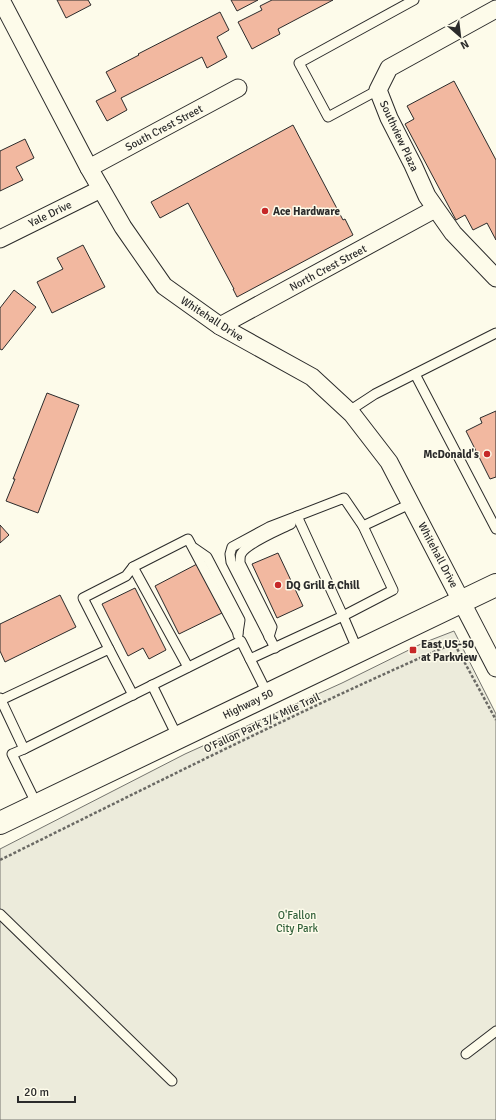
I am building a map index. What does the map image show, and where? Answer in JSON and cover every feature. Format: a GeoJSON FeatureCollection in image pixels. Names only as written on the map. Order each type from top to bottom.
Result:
{"type":"FeatureCollection","features":[{"type":"Feature","properties":{"kind":"main road","name":"Highway 50"},"geometry":{"type":"LineString","coordinates":[[0,823],[496,586]]}},
{"type":"Feature","properties":{"kind":"street","name":"Whitehall Drive"},"geometry":{"type":"LineString","coordinates":[[1,0],[123,227],[164,286],[220,326],[312,377],[352,414],[389,462],[496,668]]}},
{"type":"Feature","properties":{"kind":"street","name":"Southview Plaza"},"geometry":{"type":"LineString","coordinates":[[496,9],[389,68],[378,90],[389,118],[427,196],[435,209],[452,233],[496,278]]}},
{"type":"Feature","properties":{"kind":"street","name":"South Crest Street"},"geometry":{"type":"LineString","coordinates":[[90,168],[238,88]]}},
{"type":"Feature","properties":{"kind":"street","name":"Yale Drive"},"geometry":{"type":"LineString","coordinates":[[0,239],[101,188]]}},
{"type":"Feature","properties":{"kind":"street","name":"North Crest Street"},"geometry":{"type":"LineString","coordinates":[[220,326],[435,209]]}},
{"type":"Feature","properties":{"kind":"lane"},"geometry":{"type":"LineString","coordinates":[[378,90],[328,117],[299,63],[414,0]]}},
{"type":"Feature","properties":{"kind":"lane"},"geometry":{"type":"LineString","coordinates":[[349,411],[375,394],[494,338]]}},
{"type":"Feature","properties":{"kind":"lane"},"geometry":{"type":"LineString","coordinates":[[415,374],[496,529]]}},
{"type":"Feature","properties":{"kind":"lane"},"geometry":{"type":"LineString","coordinates":[[250,659],[275,648],[343,616],[393,590],[363,526],[344,498],[269,527],[232,547],[230,554],[231,562],[275,648]]}},
{"type":"Feature","properties":{"kind":"lane"},"geometry":{"type":"LineString","coordinates":[[363,526],[410,504]]}},
{"type":"Feature","properties":{"kind":"lane"},"geometry":{"type":"LineString","coordinates":[[295,517],[343,616],[358,651]]}},
{"type":"Feature","properties":{"kind":"lane"},"geometry":{"type":"LineString","coordinates":[[133,695],[83,598],[126,576],[133,567],[188,539],[268,695]]}},
{"type":"Feature","properties":{"kind":"lane"},"geometry":{"type":"LineString","coordinates":[[133,567],[188,667]]}},
{"type":"Feature","properties":{"kind":"lane"},"geometry":{"type":"LineString","coordinates":[[37,805],[12,754],[188,667],[239,637]]}},
{"type":"Feature","properties":{"kind":"lane"},"geometry":{"type":"LineString","coordinates":[[24,749],[1,699],[109,649]]}},
{"type":"Feature","properties":{"kind":"lane"},"geometry":{"type":"LineString","coordinates":[[152,685],[178,738]]}},
{"type":"Feature","properties":{"kind":"lane"},"geometry":{"type":"LineString","coordinates":[[0,914],[172,1081]]}},
{"type":"Feature","properties":{"kind":"lane"},"geometry":{"type":"LineString","coordinates":[[466,1054],[496,1031]]}},
{"type":"Feature","properties":{"kind":"path","name":"O'Fallon Park 3/4 Mile Trail"},"geometry":{"type":"LineString","coordinates":[[0,860],[249,737],[454,644],[496,720]]}},
{"type":"Feature","properties":{"kind":"green space","name":"O'Fallon City Park"},"geometry":{"type":"Polygon","coordinates":[[[454,631],[496,714],[496,1120],[0,1120],[0,849],[185,754],[342,683],[423,643],[454,631]]]}},
{"type":"Feature","properties":{"kind":"building"},"geometry":{"type":"Polygon","coordinates":[[[57,0],[88,0],[91,5],[66,18],[57,0]]]}},
{"type":"Feature","properties":{"kind":"building"},"geometry":{"type":"Polygon","coordinates":[[[231,0],[258,0],[237,11],[231,0]]]}},
{"type":"Feature","properties":{"kind":"building"},"geometry":{"type":"Polygon","coordinates":[[[272,0],[333,0],[278,29],[280,34],[252,49],[238,22],[262,10],[260,6],[272,0]]]}},
{"type":"Feature","properties":{"kind":"building"},"geometry":{"type":"Polygon","coordinates":[[[220,12],[229,30],[217,37],[227,57],[207,68],[202,57],[121,98],[127,110],[107,121],[96,101],[116,91],[106,72],[220,12]]]}},
{"type":"Feature","properties":{"kind":"building"},"geometry":{"type":"Polygon","coordinates":[[[454,81],[496,160],[496,240],[487,223],[473,230],[465,215],[456,220],[405,124],[414,119],[407,106],[454,81]]]}},
{"type":"Feature","properties":{"kind":"building","name":"Ace Hardware"},"geometry":{"type":"Polygon","coordinates":[[[293,125],[343,220],[345,219],[353,235],[237,297],[188,203],[160,218],[151,202],[293,125]]]}},
{"type":"Feature","properties":{"kind":"building"},"geometry":{"type":"Polygon","coordinates":[[[25,139],[34,158],[16,167],[23,180],[0,191],[0,151],[25,139]]]}},
{"type":"Feature","properties":{"kind":"building"},"geometry":{"type":"Polygon","coordinates":[[[83,245],[105,287],[52,313],[37,282],[63,269],[57,258],[83,245]]]}},
{"type":"Feature","properties":{"kind":"building"},"geometry":{"type":"Polygon","coordinates":[[[14,290],[36,307],[2,350],[0,349],[0,308],[14,290]]]}},
{"type":"Feature","properties":{"kind":"building"},"geometry":{"type":"Polygon","coordinates":[[[47,393],[79,405],[38,513],[6,501],[15,479],[13,479],[47,393]]]}},
{"type":"Feature","properties":{"kind":"building","name":"McDonald's"},"geometry":{"type":"Polygon","coordinates":[[[496,411],[496,477],[490,479],[466,431],[482,423],[480,418],[496,411]]]}},
{"type":"Feature","properties":{"kind":"building"},"geometry":{"type":"Polygon","coordinates":[[[0,525],[9,535],[0,543],[0,525]]]}},
{"type":"Feature","properties":{"kind":"building","name":"DQ Grill & Chill"},"geometry":{"type":"Polygon","coordinates":[[[278,553],[303,606],[277,618],[252,564],[278,553]]]}},
{"type":"Feature","properties":{"kind":"building"},"geometry":{"type":"Polygon","coordinates":[[[197,564],[222,613],[179,634],[155,586],[197,564]]]}},
{"type":"Feature","properties":{"kind":"building"},"geometry":{"type":"Polygon","coordinates":[[[135,588],[166,650],[149,659],[143,648],[128,656],[102,604],[135,588]]]}},
{"type":"Feature","properties":{"kind":"building"},"geometry":{"type":"Polygon","coordinates":[[[60,595],[76,627],[5,662],[0,651],[0,624],[60,595]]]}},
{"type":"Feature","properties":{"kind":"place","name":"Ace Hardware"},"geometry":{"type":"Point","coordinates":[265,211]}},
{"type":"Feature","properties":{"kind":"place","name":"McDonald's"},"geometry":{"type":"Point","coordinates":[487,454]}},
{"type":"Feature","properties":{"kind":"place","name":"DQ Grill & Chill"},"geometry":{"type":"Point","coordinates":[278,585]}},
{"type":"Feature","properties":{"kind":"place","name":"East US-50 at Parkview"},"geometry":{"type":"Point","coordinates":[413,650]}}]}
